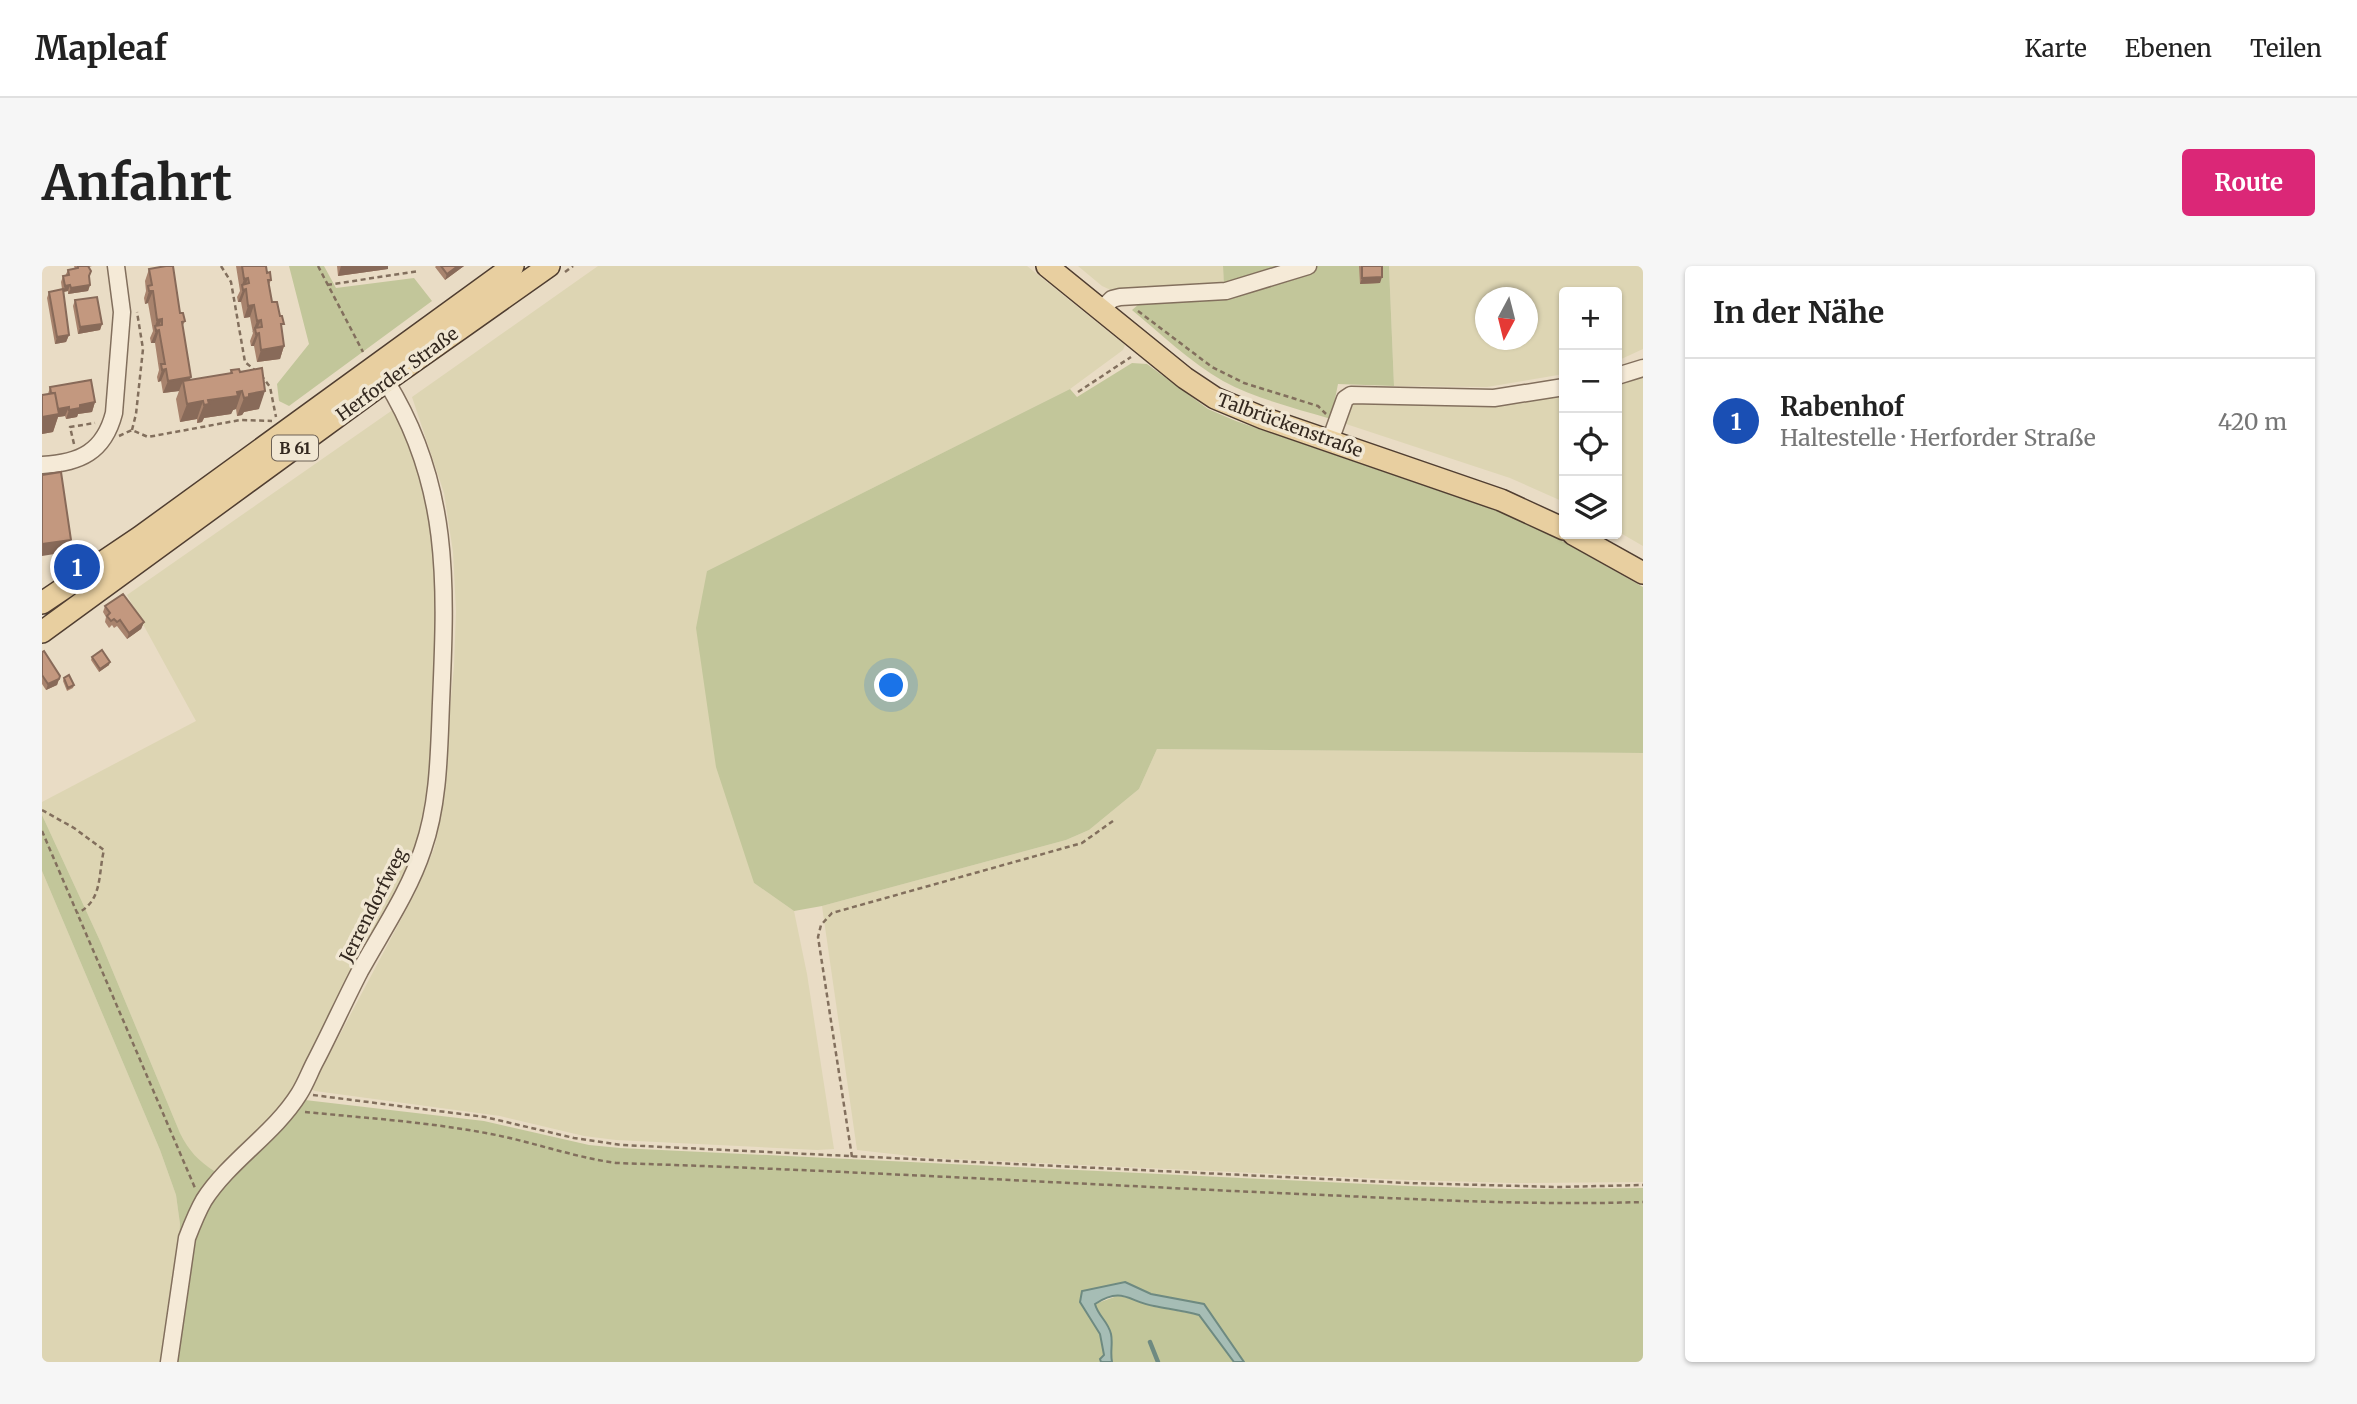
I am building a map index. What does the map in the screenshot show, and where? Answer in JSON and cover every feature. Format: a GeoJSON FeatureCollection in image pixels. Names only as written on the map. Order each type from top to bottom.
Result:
{"type":"FeatureCollection","features":[{"type":"Feature","properties":{"kind":"main road","name":"Herforder Straße"},"geometry":{"type":"LineString","coordinates":[[42,603],[140,537],[513,266]]}},
{"type":"Feature","properties":{"kind":"main road","name":"Herforder Straße"},"geometry":{"type":"LineString","coordinates":[[42,632],[386,381],[549,266]]}},
{"type":"Feature","properties":{"kind":"main road","name":"Talbrückenstraße"},"geometry":{"type":"LineString","coordinates":[[1047,266],[1106,304],[1144,346],[1215,398],[1332,433],[1501,500],[1559,527]]}},
{"type":"Feature","properties":{"kind":"main road"},"geometry":{"type":"LineString","coordinates":[[1582,539],[1643,573]]}},
{"type":"Feature","properties":{"kind":"street"},"geometry":{"type":"LineString","coordinates":[[42,465],[76,460],[96,448],[109,428],[121,333],[121,292],[116,266]]}},
{"type":"Feature","properties":{"kind":"street"},"geometry":{"type":"LineString","coordinates":[[1106,304],[1120,296],[1226,291],[1308,266]]}},
{"type":"Feature","properties":{"kind":"street"},"geometry":{"type":"LineString","coordinates":[[1622,374],[1643,368]]}},
{"type":"Feature","properties":{"kind":"street","name":"Jerrendorfweg"},"geometry":{"type":"LineString","coordinates":[[169,1362],[187,1238],[204,1201],[299,1093],[360,971],[399,904],[416,868],[433,813],[440,731],[445,612],[443,547],[426,472],[405,411],[386,381]]}},
{"type":"Feature","properties":{"kind":"street"},"geometry":{"type":"LineString","coordinates":[[1332,433],[1345,399],[1359,393],[1494,398],[1559,388]]}},
{"type":"Feature","properties":{"kind":"path"},"geometry":{"type":"LineString","coordinates":[[132,430],[148,437],[240,420],[276,422],[272,393],[267,380],[245,362],[231,282],[221,266]]}},
{"type":"Feature","properties":{"kind":"path"},"geometry":{"type":"LineString","coordinates":[[318,266],[367,358]]}},
{"type":"Feature","properties":{"kind":"path"},"geometry":{"type":"LineString","coordinates":[[398,266],[399,274]]}},
{"type":"Feature","properties":{"kind":"path"},"geometry":{"type":"LineString","coordinates":[[327,285],[419,271]]}},
{"type":"Feature","properties":{"kind":"path"},"geometry":{"type":"LineString","coordinates":[[76,460],[70,427],[109,428],[113,438],[132,430],[143,340],[135,307],[121,292]]}},
{"type":"Feature","properties":{"kind":"path"},"geometry":{"type":"LineString","coordinates":[[1106,304],[1120,300],[1141,312],[1212,367],[1244,383],[1318,406],[1332,433]]}},
{"type":"Feature","properties":{"kind":"path"},"geometry":{"type":"LineString","coordinates":[[1077,392],[1144,346]]}},
{"type":"Feature","properties":{"kind":"path"},"geometry":{"type":"LineString","coordinates":[[42,810],[74,828],[104,850],[98,891],[93,901],[78,913]]}},
{"type":"Feature","properties":{"kind":"path"},"geometry":{"type":"LineString","coordinates":[[852,1157],[818,937],[821,925],[832,913],[1082,843],[1113,821]]}},
{"type":"Feature","properties":{"kind":"path"},"geometry":{"type":"LineString","coordinates":[[42,831],[191,1180],[204,1201]]}},
{"type":"Feature","properties":{"kind":"path"},"geometry":{"type":"LineString","coordinates":[[299,1093],[485,1117],[597,1143],[1408,1183],[1557,1187],[1643,1185]]}},
{"type":"Feature","properties":{"kind":"path"},"geometry":{"type":"LineString","coordinates":[[286,1110],[457,1128],[518,1139],[590,1159],[616,1163],[1406,1198],[1588,1204],[1643,1202]]}},
{"type":"Feature","properties":{"kind":"shaded area"},"geometry":{"type":"Polygon","coordinates":[[[598,266],[1027,266],[1125,345],[1123,350],[1070,389],[707,571],[754,883],[794,911],[807,974],[834,1149],[616,1140],[584,1136],[500,1116],[311,1089],[415,893],[434,849],[438,832],[454,666],[456,611],[453,552],[444,493],[412,397],[598,266]]]}},
{"type":"Feature","properties":{"kind":"shaded area"},"geometry":{"type":"Polygon","coordinates":[[[1078,266],[1223,266],[1224,287],[1113,291],[1102,286],[1078,266]]]}},
{"type":"Feature","properties":{"kind":"shaded area"},"geometry":{"type":"Polygon","coordinates":[[[1389,266],[1643,266],[1643,349],[1622,359],[1622,287],[1559,287],[1559,375],[1487,387],[1394,386],[1389,266]]]}},
{"type":"Feature","properties":{"kind":"shaded area"},"geometry":{"type":"Polygon","coordinates":[[[1643,374],[1643,546],[1622,534],[1622,380],[1643,374]]]}},
{"type":"Feature","properties":{"kind":"shaded area"},"geometry":{"type":"Polygon","coordinates":[[[1559,392],[1559,500],[1510,478],[1343,423],[1346,402],[1559,392]]]}},
{"type":"Feature","properties":{"kind":"shaded area"},"geometry":{"type":"Polygon","coordinates":[[[394,409],[430,504],[441,593],[430,802],[413,860],[302,1071],[281,1107],[216,1172],[189,1151],[180,1133],[101,943],[42,815],[42,802],[196,721],[127,595],[394,409]]]}},
{"type":"Feature","properties":{"kind":"shaded area"},"geometry":{"type":"Polygon","coordinates":[[[1157,749],[1643,753],[1643,1182],[1513,1183],[1408,1180],[929,1158],[857,1150],[822,906],[1066,840],[1089,830],[1139,789],[1157,749]]]}},
{"type":"Feature","properties":{"kind":"shaded area"},"geometry":{"type":"Polygon","coordinates":[[[42,871],[160,1150],[176,1195],[180,1224],[177,1272],[163,1362],[42,1362],[42,871]]]}},
{"type":"Feature","properties":{"kind":"green space"},"geometry":{"type":"Polygon","coordinates":[[[289,266],[324,266],[336,288],[414,278],[432,301],[289,406],[279,401],[277,384],[309,344],[289,266]]]}},
{"type":"Feature","properties":{"kind":"green space"},"geometry":{"type":"Polygon","coordinates":[[[1223,266],[1389,266],[1394,386],[1338,384],[1331,419],[1262,398],[1223,381],[1187,357],[1132,310],[1146,298],[1224,287],[1223,266]]]}},
{"type":"Feature","properties":{"kind":"green space"},"geometry":{"type":"Polygon","coordinates":[[[1132,363],[1147,364],[1208,409],[1236,421],[1512,516],[1643,587],[1643,753],[1157,749],[1139,789],[1089,830],[1066,840],[822,906],[794,911],[754,883],[716,767],[696,628],[707,571],[1070,389],[1077,397],[1132,363]]]}},
{"type":"Feature","properties":{"kind":"green space"},"geometry":{"type":"Polygon","coordinates":[[[42,815],[101,943],[180,1133],[195,1155],[216,1172],[177,1272],[180,1224],[176,1195],[160,1150],[42,871],[42,815]]]}},
{"type":"Feature","properties":{"kind":"green space"},"geometry":{"type":"Polygon","coordinates":[[[305,1100],[484,1121],[589,1145],[620,1148],[1408,1186],[1513,1189],[1643,1188],[1643,1362],[1244,1362],[1204,1304],[1151,1294],[1125,1282],[1080,1302],[1100,1334],[1104,1355],[1100,1359],[1101,1362],[174,1362],[188,1265],[203,1213],[236,1169],[305,1100]]]}},
{"type":"Feature","properties":{"kind":"green space"},"geometry":{"type":"Polygon","coordinates":[[[1117,1296],[1199,1315],[1234,1362],[1112,1362],[1111,1334],[1095,1304],[1117,1296]]]}},
{"type":"Feature","properties":{"kind":"water"},"geometry":{"type":"Polygon","coordinates":[[[1125,1282],[1151,1294],[1204,1304],[1244,1362],[1234,1362],[1199,1315],[1113,1296],[1095,1304],[1112,1337],[1112,1362],[1101,1362],[1100,1359],[1104,1355],[1100,1334],[1080,1302],[1082,1291],[1125,1282]]]}},
{"type":"Feature","properties":{"kind":"building"},"geometry":{"type":"Polygon","coordinates":[[[88,266],[91,271],[90,285],[71,288],[70,285],[65,286],[63,276],[69,275],[68,270],[88,266]]]}},
{"type":"Feature","properties":{"kind":"building"},"geometry":{"type":"Polygon","coordinates":[[[173,266],[180,313],[183,313],[185,321],[182,322],[191,377],[168,381],[166,369],[162,370],[161,364],[165,364],[159,330],[156,331],[155,326],[162,325],[162,319],[157,320],[153,291],[149,291],[148,286],[152,285],[149,269],[173,266]]]}},
{"type":"Feature","properties":{"kind":"building"},"geometry":{"type":"Polygon","coordinates":[[[242,266],[266,266],[267,273],[270,272],[271,280],[268,280],[272,302],[277,302],[284,324],[281,324],[284,346],[261,350],[259,333],[256,334],[255,328],[262,327],[261,320],[257,321],[254,305],[248,306],[246,289],[243,290],[242,285],[249,283],[248,278],[244,279],[242,266]]]}},
{"type":"Feature","properties":{"kind":"building"},"geometry":{"type":"Polygon","coordinates":[[[441,266],[458,266],[447,274],[441,266]]]}},
{"type":"Feature","properties":{"kind":"building"},"geometry":{"type":"Polygon","coordinates":[[[1362,266],[1382,266],[1382,277],[1362,278],[1362,266]]]}},
{"type":"Feature","properties":{"kind":"building"},"geometry":{"type":"Polygon","coordinates":[[[63,289],[69,335],[57,337],[49,292],[63,289]]]}},
{"type":"Feature","properties":{"kind":"building"},"geometry":{"type":"Polygon","coordinates":[[[97,297],[102,324],[80,327],[75,300],[97,297]]]}},
{"type":"Feature","properties":{"kind":"building"},"geometry":{"type":"Polygon","coordinates":[[[262,368],[265,391],[249,394],[249,397],[244,398],[242,391],[237,392],[238,396],[208,400],[209,404],[204,405],[203,401],[187,404],[183,381],[232,373],[231,370],[239,369],[240,372],[262,368]]]}},
{"type":"Feature","properties":{"kind":"building"},"geometry":{"type":"Polygon","coordinates":[[[91,380],[95,402],[80,405],[80,408],[58,409],[55,393],[51,393],[50,387],[91,380]]]}},
{"type":"Feature","properties":{"kind":"building"},"geometry":{"type":"Polygon","coordinates":[[[55,393],[59,414],[42,417],[42,395],[55,393]]]}},
{"type":"Feature","properties":{"kind":"building"},"geometry":{"type":"Polygon","coordinates":[[[61,472],[71,540],[42,544],[42,475],[61,472]]]}},
{"type":"Feature","properties":{"kind":"building"},"geometry":{"type":"Polygon","coordinates":[[[123,594],[144,622],[129,633],[120,620],[111,621],[105,606],[123,594]]]}},
{"type":"Feature","properties":{"kind":"building"},"geometry":{"type":"Polygon","coordinates":[[[102,650],[110,662],[100,669],[92,657],[102,650]]]}},
{"type":"Feature","properties":{"kind":"building"},"geometry":{"type":"Polygon","coordinates":[[[44,651],[60,676],[48,684],[42,675],[44,651]]]}},
{"type":"Feature","properties":{"kind":"building"},"geometry":{"type":"Polygon","coordinates":[[[69,675],[74,685],[68,688],[64,678],[69,675]]]}},
{"type":"Feature","properties":{"kind":"waterway"},"geometry":{"type":"LineString","coordinates":[[1150,1342],[1158,1362]]}},
{"type":"Feature","properties":{"kind":"place","name":"Rabenhof"},"geometry":{"type":"Point","coordinates":[77,567]}}]}
